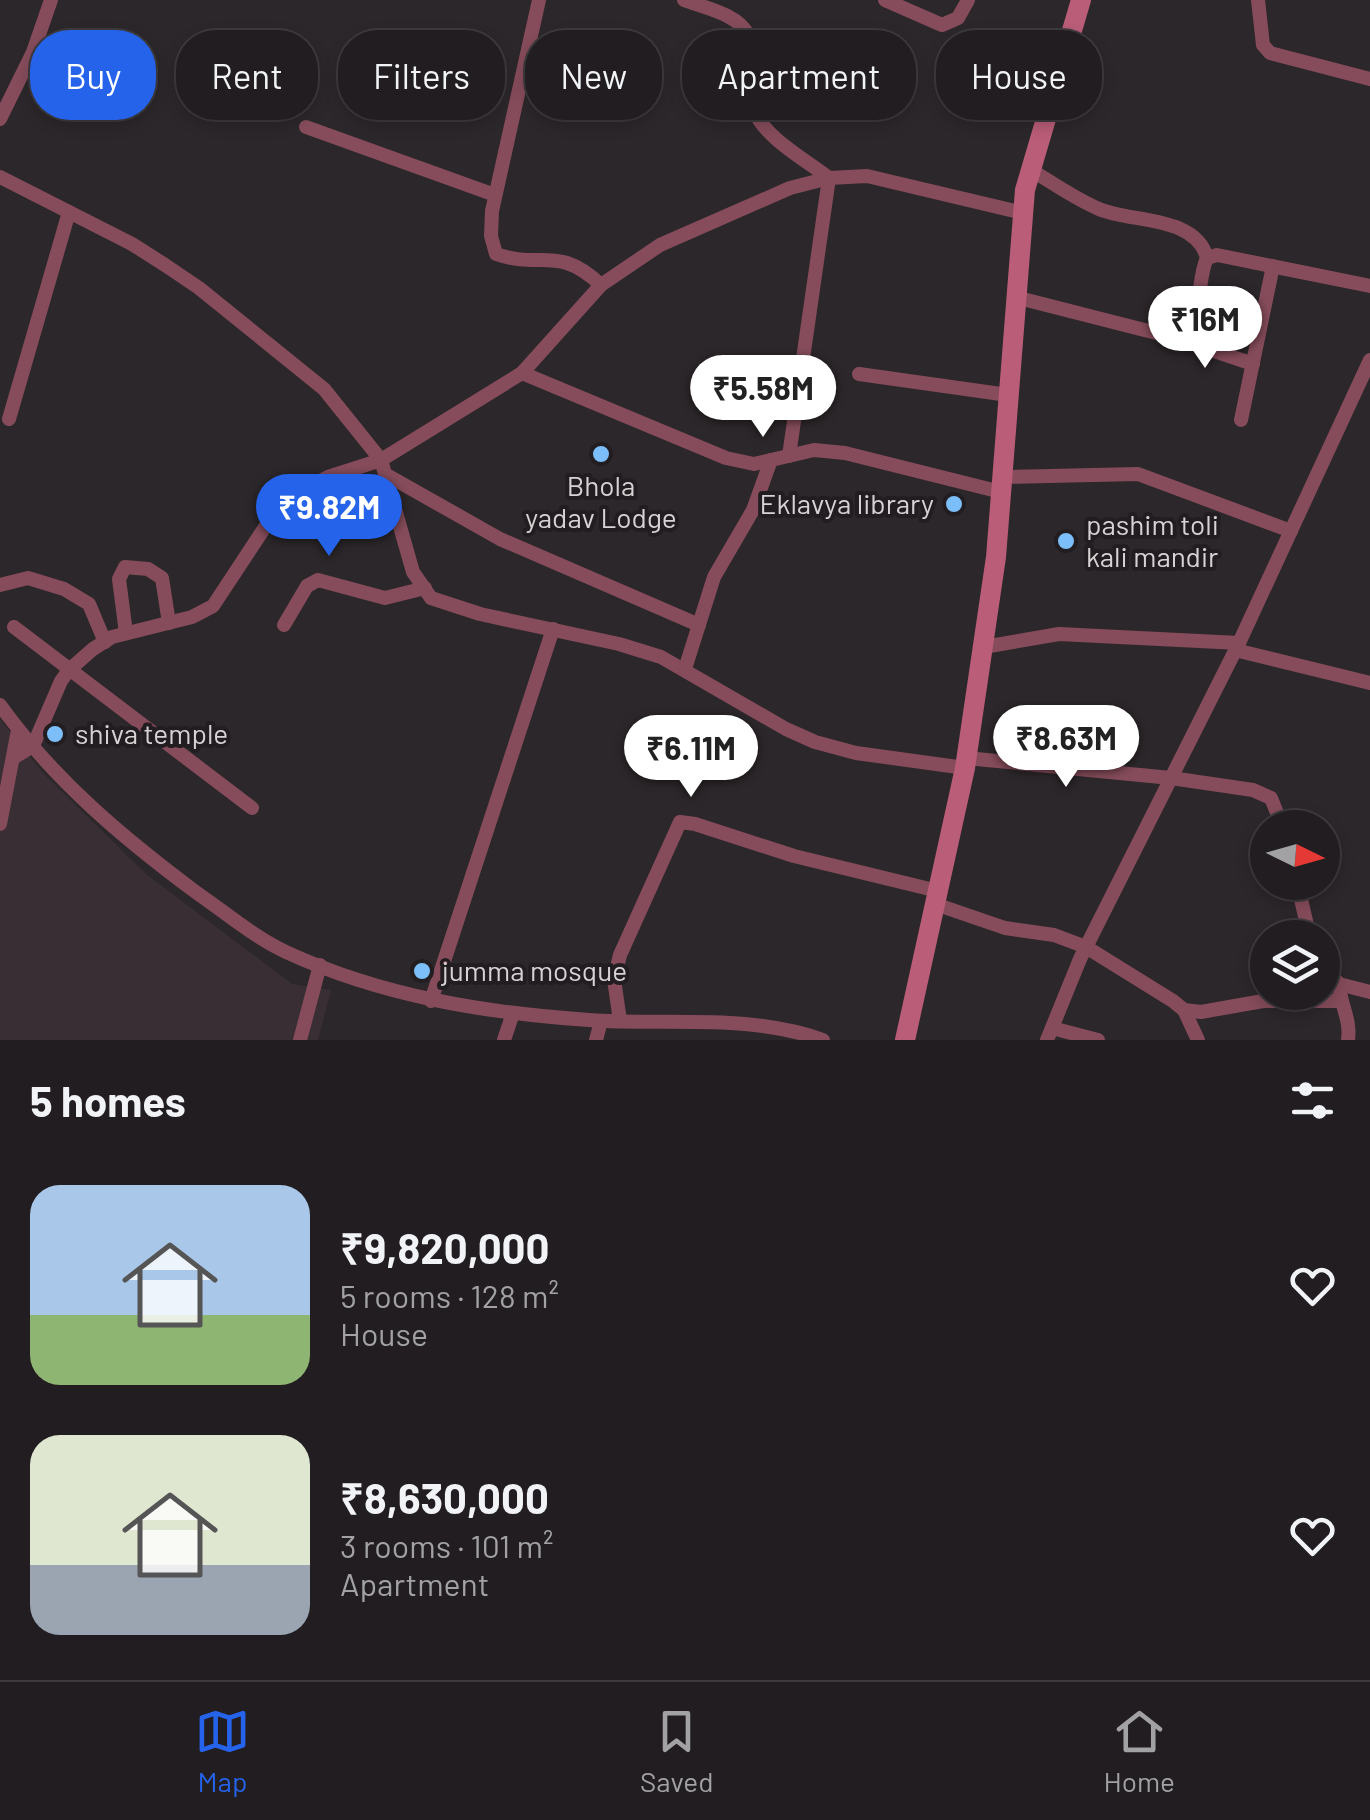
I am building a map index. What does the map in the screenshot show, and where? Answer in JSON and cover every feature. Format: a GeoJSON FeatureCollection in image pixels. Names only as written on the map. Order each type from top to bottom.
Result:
{"type":"FeatureCollection","features":[{"type":"Feature","properties":{"kind":"main road"},"geometry":{"type":"LineString","coordinates":[[906,1040],[966,763],[984,647],[1002,485],[1023,213],[1031,170],[1081,0]]}},
{"type":"Feature","properties":{"kind":"street"},"geometry":{"type":"LineString","coordinates":[[0,119],[34,52],[51,0]]}},
{"type":"Feature","properties":{"kind":"street"},"geometry":{"type":"LineString","coordinates":[[539,0],[495,196],[491,236],[496,254],[565,262],[581,267],[601,286]]}},
{"type":"Feature","properties":{"kind":"street"},"geometry":{"type":"LineString","coordinates":[[684,0],[744,27],[748,36],[749,90],[758,120],[829,178]]}},
{"type":"Feature","properties":{"kind":"street"},"geometry":{"type":"LineString","coordinates":[[885,0],[942,25],[958,18],[968,0]]}},
{"type":"Feature","properties":{"kind":"street"},"geometry":{"type":"LineString","coordinates":[[1258,0],[1264,45],[1270,53],[1370,78]]}},
{"type":"Feature","properties":{"kind":"street"},"geometry":{"type":"LineString","coordinates":[[306,126],[495,196]]}},
{"type":"Feature","properties":{"kind":"street"},"geometry":{"type":"LineString","coordinates":[[1031,170],[1101,210],[1157,222],[1190,234],[1204,246],[1208,258],[1202,270],[1193,328],[1185,335],[1172,337]]}},
{"type":"Feature","properties":{"kind":"street"},"geometry":{"type":"LineString","coordinates":[[0,824],[23,752],[69,670],[105,642],[192,618],[213,606],[275,512],[292,496],[328,478],[383,467],[522,374],[601,286],[660,246],[790,188],[829,178],[867,176],[1023,213]]}},
{"type":"Feature","properties":{"kind":"street"},"geometry":{"type":"LineString","coordinates":[[0,177],[132,244],[176,273],[324,389],[383,467],[412,572],[432,598],[480,614],[661,656],[786,729],[856,753],[1171,778],[1264,794],[1278,810]]}},
{"type":"Feature","properties":{"kind":"street"},"geometry":{"type":"LineString","coordinates":[[789,456],[829,178]]}},
{"type":"Feature","properties":{"kind":"street"},"geometry":{"type":"LineString","coordinates":[[9,419],[69,212]]}},
{"type":"Feature","properties":{"kind":"street"},"geometry":{"type":"LineString","coordinates":[[1208,258],[1217,255],[1370,286]]}},
{"type":"Feature","properties":{"kind":"street"},"geometry":{"type":"LineString","coordinates":[[1241,420],[1273,266]]}},
{"type":"Feature","properties":{"kind":"street"},"geometry":{"type":"LineString","coordinates":[[1015,297],[1172,337],[1253,364]]}},
{"type":"Feature","properties":{"kind":"street"},"geometry":{"type":"LineString","coordinates":[[1098,1040],[1050,1034],[1086,947],[1237,647],[1370,360]]}},
{"type":"Feature","properties":{"kind":"street"},"geometry":{"type":"LineString","coordinates":[[522,374],[726,458],[754,464],[814,450],[1002,485],[1138,474],[1291,531]]}},
{"type":"Feature","properties":{"kind":"street"},"geometry":{"type":"LineString","coordinates":[[859,374],[1008,395]]}},
{"type":"Feature","properties":{"kind":"street"},"geometry":{"type":"LineString","coordinates":[[685,669],[714,578],[753,510],[772,460]]}},
{"type":"Feature","properties":{"kind":"street"},"geometry":{"type":"LineString","coordinates":[[383,467],[512,545],[699,625]]}},
{"type":"Feature","properties":{"kind":"street"},"geometry":{"type":"LineString","coordinates":[[126,634],[120,579],[125,567],[148,569],[162,578],[169,623]]}},
{"type":"Feature","properties":{"kind":"street"},"geometry":{"type":"LineString","coordinates":[[0,586],[28,578],[64,589],[88,604],[105,642]]}},
{"type":"Feature","properties":{"kind":"street"},"geometry":{"type":"LineString","coordinates":[[284,625],[307,586],[318,580],[374,597],[394,597],[425,588]]}},
{"type":"Feature","properties":{"kind":"street"},"geometry":{"type":"LineString","coordinates":[[14,627],[252,808]]}},
{"type":"Feature","properties":{"kind":"street"},"geometry":{"type":"LineString","coordinates":[[431,1001],[553,630]]}},
{"type":"Feature","properties":{"kind":"street"},"geometry":{"type":"LineString","coordinates":[[984,647],[1059,634],[1237,647],[1370,683]]}},
{"type":"Feature","properties":{"kind":"street"},"geometry":{"type":"LineString","coordinates":[[0,705],[18,730],[23,752],[126,840],[248,930],[284,951],[431,1001],[601,1020],[740,1022],[823,1040]]}},
{"type":"Feature","properties":{"kind":"street"},"geometry":{"type":"LineString","coordinates":[[18,730],[23,752]]}},
{"type":"Feature","properties":{"kind":"street"},"geometry":{"type":"LineString","coordinates":[[620,1021],[616,968],[680,822],[936,898],[1005,928],[1054,934],[1086,947],[1160,990],[1187,1016],[1198,1040]]}},
{"type":"Feature","properties":{"kind":"street"},"geometry":{"type":"LineString","coordinates":[[300,1040],[320,965]]}},
{"type":"Feature","properties":{"kind":"street"},"geometry":{"type":"LineString","coordinates":[[1340,984],[1370,992]]}},
{"type":"Feature","properties":{"kind":"street"},"geometry":{"type":"LineString","coordinates":[[1340,1001],[1349,1022],[1348,1040]]}},
{"type":"Feature","properties":{"kind":"street"},"geometry":{"type":"LineString","coordinates":[[1187,1016],[1250,1003]]}},
{"type":"Feature","properties":{"kind":"street"},"geometry":{"type":"LineString","coordinates":[[504,1040],[513,1013]]}},
{"type":"Feature","properties":{"kind":"street"},"geometry":{"type":"LineString","coordinates":[[1186,1040],[1187,1016]]}},
{"type":"Feature","properties":{"kind":"street"},"geometry":{"type":"LineString","coordinates":[[596,1040],[601,1020]]}},
{"type":"Feature","properties":{"kind":"shaded area"},"geometry":{"type":"Polygon","coordinates":[[[0,719],[44,774],[146,874],[292,984],[331,990],[318,1040],[0,1040],[0,719]]]}},
{"type":"Feature","properties":{"kind":"place","name":"Bhola yadav Lodge"},"geometry":{"type":"Point","coordinates":[601,454]}},
{"type":"Feature","properties":{"kind":"place","name":"Eklavya library"},"geometry":{"type":"Point","coordinates":[954,504]}},
{"type":"Feature","properties":{"kind":"place","name":"pashim toli kali mandir"},"geometry":{"type":"Point","coordinates":[1066,541]}},
{"type":"Feature","properties":{"kind":"place","name":"shiva temple"},"geometry":{"type":"Point","coordinates":[55,734]}},
{"type":"Feature","properties":{"kind":"place","name":"jumma mosque"},"geometry":{"type":"Point","coordinates":[422,971]}}]}
